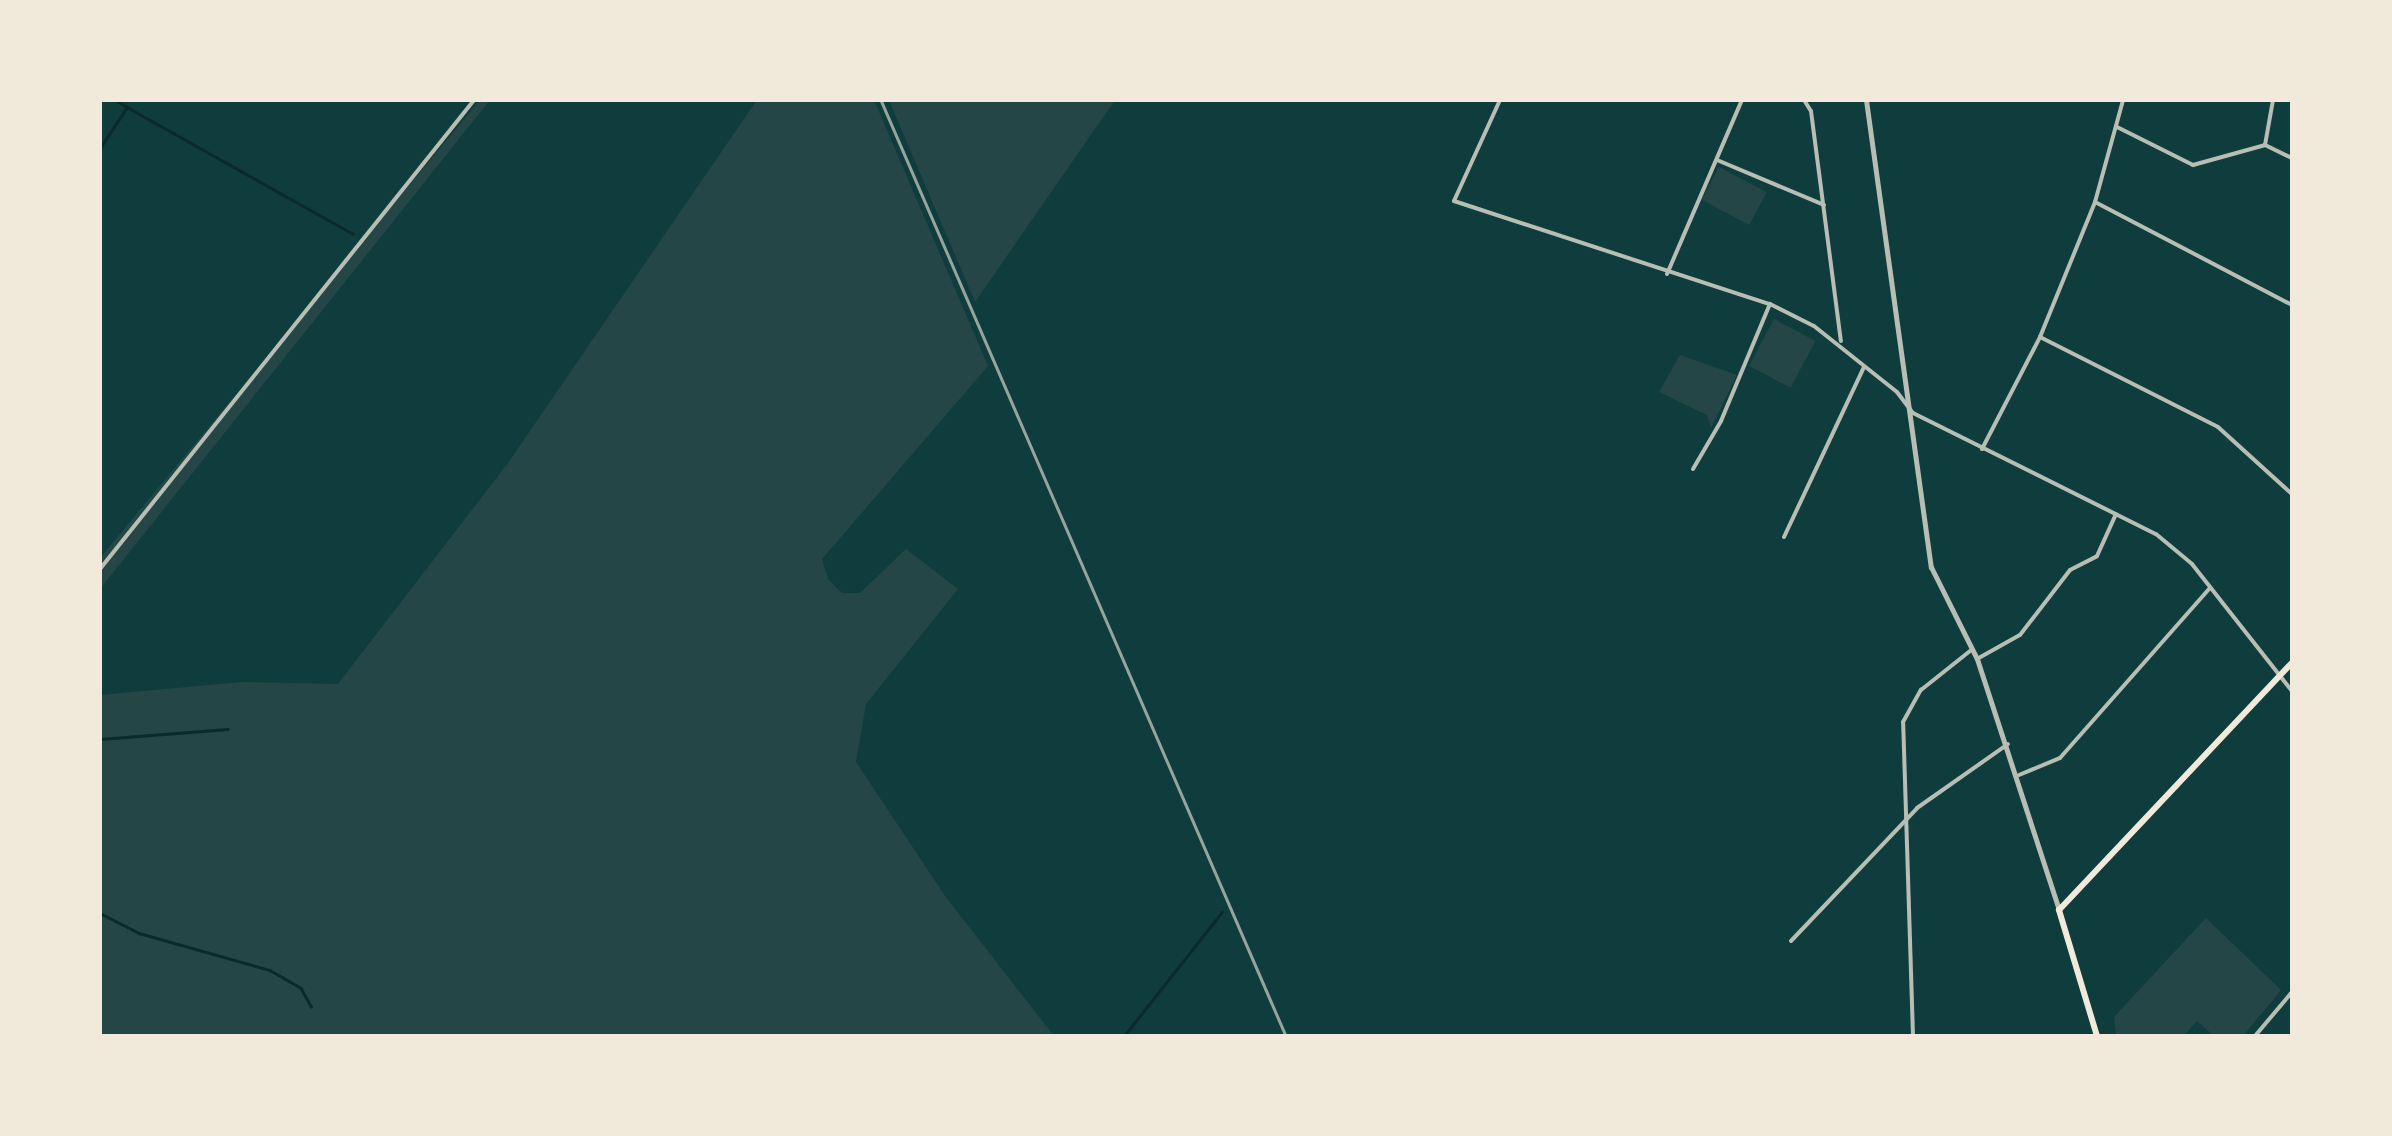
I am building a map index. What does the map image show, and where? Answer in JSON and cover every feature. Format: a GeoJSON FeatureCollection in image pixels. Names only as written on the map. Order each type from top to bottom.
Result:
{"type":"FeatureCollection","features":[{"type":"Feature","properties":{"kind":"main road"},"geometry":{"type":"LineString","coordinates":[[2097,1036],[2059,910],[2292,662]]}},
{"type":"Feature","properties":{"kind":"street"},"geometry":{"type":"LineString","coordinates":[[100,569],[474,100]]}},
{"type":"Feature","properties":{"kind":"street"},"geometry":{"type":"LineString","coordinates":[[1500,100],[1454,202],[1667,274],[1770,304],[1842,344],[1897,392],[1907,408],[2156,534],[2210,588],[2292,690]]}},
{"type":"Feature","properties":{"kind":"street"},"geometry":{"type":"LineString","coordinates":[[1667,274],[1742,100]]}},
{"type":"Feature","properties":{"kind":"street"},"geometry":{"type":"LineString","coordinates":[[1804,100],[1824,205],[1842,344]]}},
{"type":"Feature","properties":{"kind":"street"},"geometry":{"type":"LineString","coordinates":[[1866,100],[1921,511],[1932,567],[1977,659],[2020,775],[2059,910]]}},
{"type":"Feature","properties":{"kind":"street"},"geometry":{"type":"LineString","coordinates":[[1982,448],[2040,337],[2095,202],[2123,100]]}},
{"type":"Feature","properties":{"kind":"street"},"geometry":{"type":"LineString","coordinates":[[2265,144],[2273,100]]}},
{"type":"Feature","properties":{"kind":"street"},"geometry":{"type":"LineString","coordinates":[[2117,127],[2193,165],[2265,144],[2292,158]]}},
{"type":"Feature","properties":{"kind":"street"},"geometry":{"type":"LineString","coordinates":[[1716,159],[1824,205]]}},
{"type":"Feature","properties":{"kind":"street"},"geometry":{"type":"LineString","coordinates":[[2095,202],[2292,304]]}},
{"type":"Feature","properties":{"kind":"street"},"geometry":{"type":"LineString","coordinates":[[1693,469],[1722,421],[1770,304]]}},
{"type":"Feature","properties":{"kind":"street"},"geometry":{"type":"LineString","coordinates":[[2040,337],[2218,427],[2292,494]]}},
{"type":"Feature","properties":{"kind":"street"},"geometry":{"type":"LineString","coordinates":[[1784,536],[1864,367]]}},
{"type":"Feature","properties":{"kind":"street"},"geometry":{"type":"LineString","coordinates":[[1977,659],[2020,634],[2070,570],[2097,556],[2116,514]]}},
{"type":"Feature","properties":{"kind":"street"},"geometry":{"type":"LineString","coordinates":[[2020,775],[2060,758],[2210,588]]}},
{"type":"Feature","properties":{"kind":"street"},"geometry":{"type":"LineString","coordinates":[[1912,1036],[1903,722],[1908,705],[1970,651]]}},
{"type":"Feature","properties":{"kind":"street"},"geometry":{"type":"LineString","coordinates":[[1792,941],[1908,818],[2008,744]]}},
{"type":"Feature","properties":{"kind":"street"},"geometry":{"type":"LineString","coordinates":[[2255,1036],[2292,992]]}},
{"type":"Feature","properties":{"kind":"shaded area"},"geometry":{"type":"Polygon","coordinates":[[[480,100],[490,100],[100,589],[100,558],[480,100]]]}},
{"type":"Feature","properties":{"kind":"shaded area"},"geometry":{"type":"Polygon","coordinates":[[[757,100],[874,100],[988,366],[822,559],[828,579],[842,593],[860,593],[906,549],[958,589],[866,704],[856,762],[945,896],[1054,1036],[100,1036],[100,695],[242,682],[338,684],[508,463],[757,100]]]}},
{"type":"Feature","properties":{"kind":"shaded area"},"geometry":{"type":"Polygon","coordinates":[[[889,100],[1115,100],[975,302],[889,100]]]}},
{"type":"Feature","properties":{"kind":"shaded area"},"geometry":{"type":"Polygon","coordinates":[[[1719,167],[1767,192],[1749,225],[1702,200],[1719,167]]]}},
{"type":"Feature","properties":{"kind":"shaded area"},"geometry":{"type":"Polygon","coordinates":[[[1774,319],[1815,341],[1791,388],[1749,366],[1774,319]]]}},
{"type":"Feature","properties":{"kind":"shaded area"},"geometry":{"type":"Polygon","coordinates":[[[1680,355],[1737,375],[1711,428],[1707,415],[1659,392],[1680,355]]]}},
{"type":"Feature","properties":{"kind":"shaded area"},"geometry":{"type":"Polygon","coordinates":[[[2206,918],[2281,990],[2243,1036],[2214,1036],[2197,1021],[2183,1036],[2116,1036],[2114,1017],[2206,918]]]}},
{"type":"Feature","properties":{"kind":"waterway"},"geometry":{"type":"LineString","coordinates":[[116,100],[127,107]]}},
{"type":"Feature","properties":{"kind":"waterway"},"geometry":{"type":"LineString","coordinates":[[100,148],[127,107],[353,234]]}},
{"type":"Feature","properties":{"kind":"waterway"},"geometry":{"type":"LineString","coordinates":[[100,739],[228,729]]}},
{"type":"Feature","properties":{"kind":"waterway"},"geometry":{"type":"LineString","coordinates":[[1124,1036],[1222,912]]}},
{"type":"Feature","properties":{"kind":"waterway"},"geometry":{"type":"LineString","coordinates":[[100,913],[139,933],[270,970],[301,988],[311,1006]]}},
{"type":"Feature","properties":{"kind":"railway"},"geometry":{"type":"LineString","coordinates":[[881,100],[1286,1036]]}}]}
